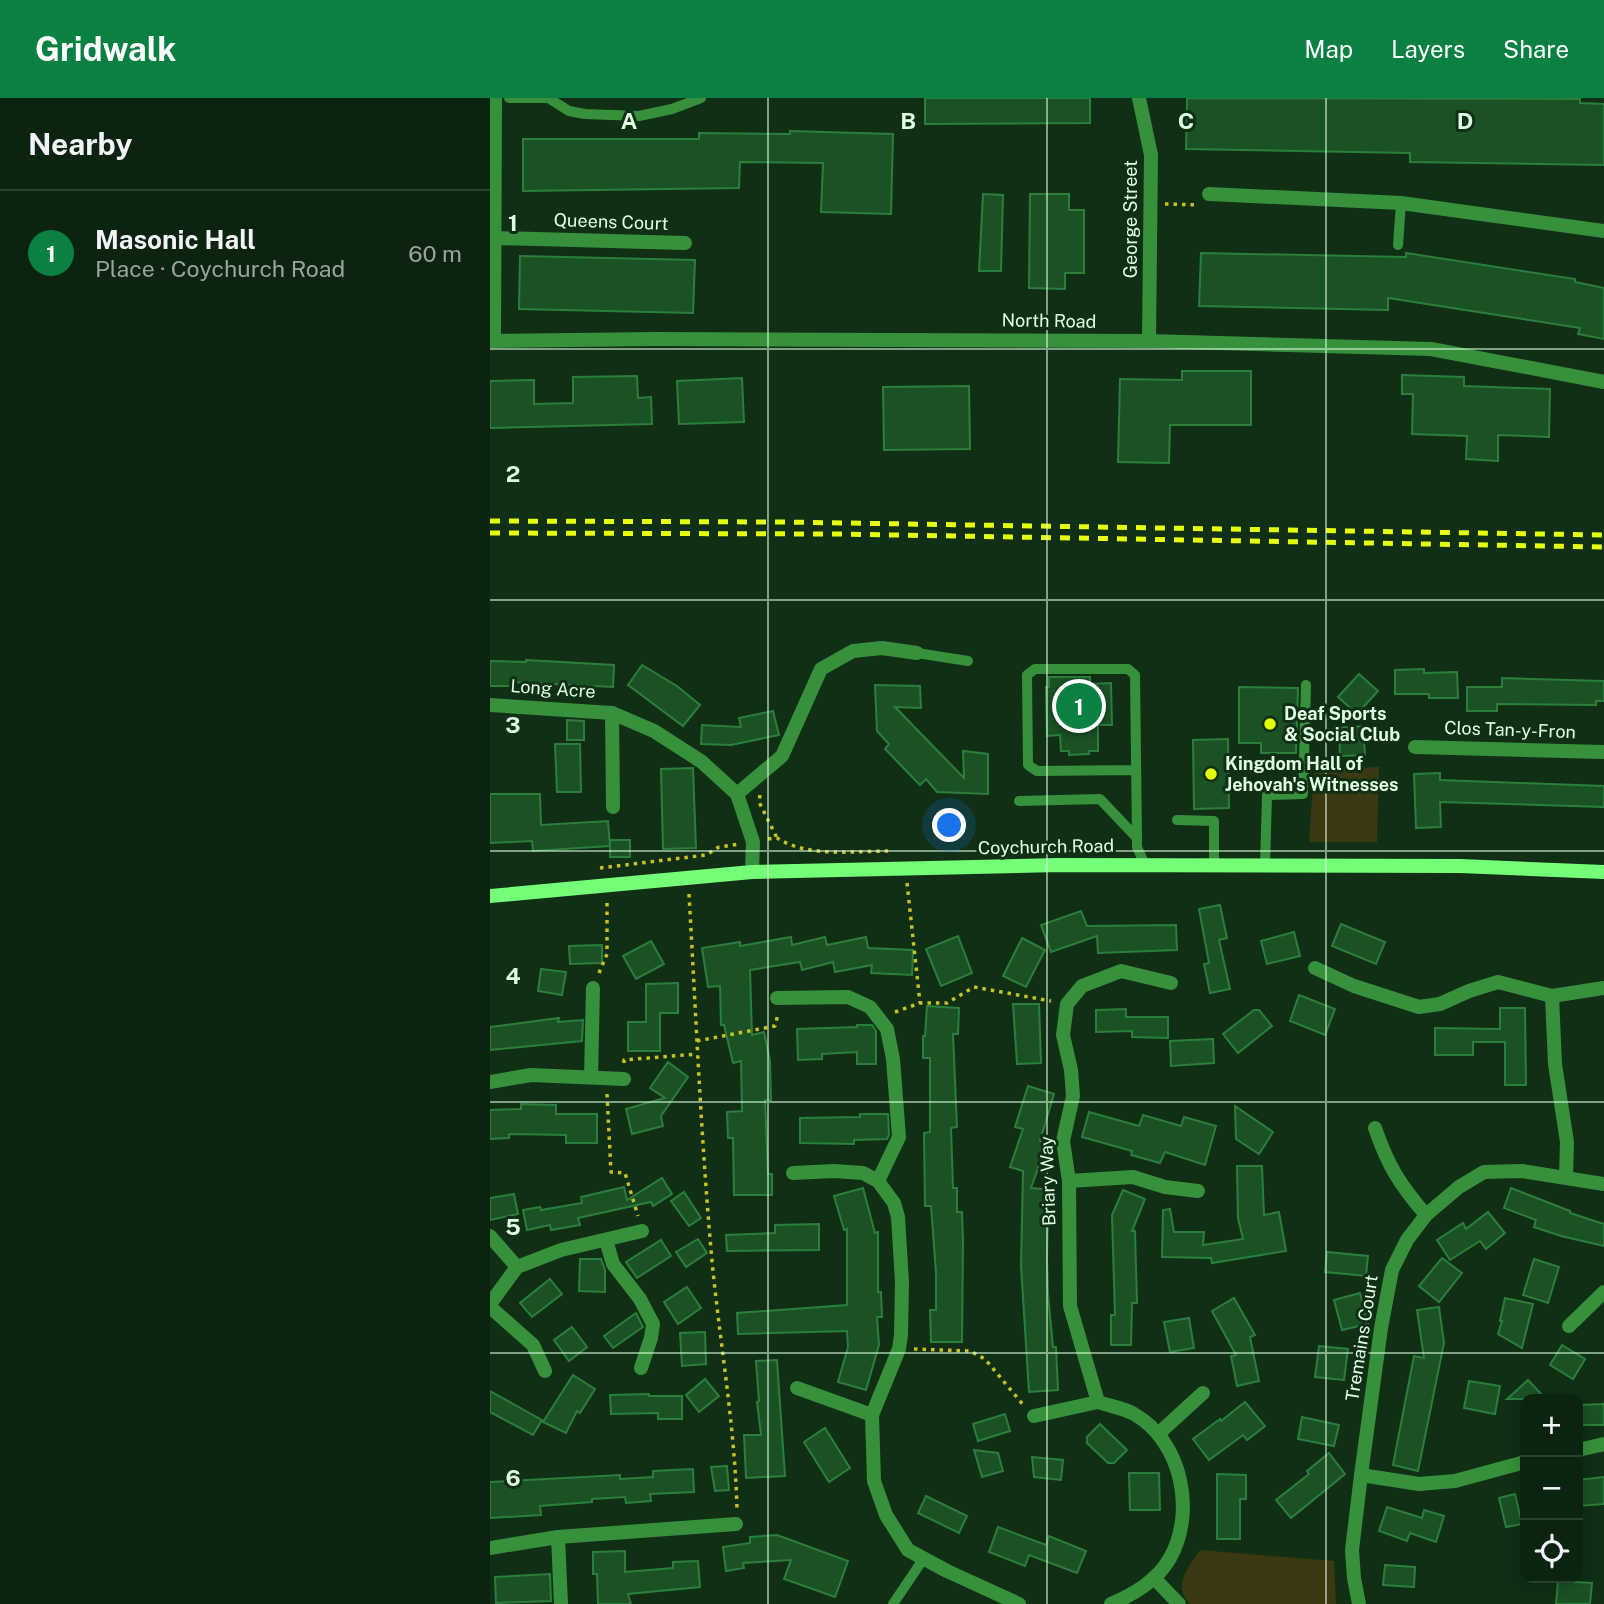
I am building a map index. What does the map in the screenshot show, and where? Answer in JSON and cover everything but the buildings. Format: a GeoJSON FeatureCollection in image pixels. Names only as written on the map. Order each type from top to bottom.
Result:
{"type":"FeatureCollection","features":[{"type":"Feature","properties":{"kind":"main road","name":"Coychurch Road"},"geometry":{"type":"LineString","coordinates":[[490,896],[752,872],[906,868],[1145,865],[1460,866],[1604,872]]}},
{"type":"Feature","properties":{"kind":"street"},"geometry":{"type":"LineString","coordinates":[[492,341],[495,98]]}},
{"type":"Feature","properties":{"kind":"street","name":"George Street"},"geometry":{"type":"LineString","coordinates":[[1139,98],[1152,155],[1149,341]]}},
{"type":"Feature","properties":{"kind":"street"},"geometry":{"type":"LineString","coordinates":[[1209,194],[1401,203],[1604,230]]}},
{"type":"Feature","properties":{"kind":"street","name":"Queens Court"},"geometry":{"type":"LineString","coordinates":[[495,238],[685,243]]}},
{"type":"Feature","properties":{"kind":"street","name":"North Road"},"geometry":{"type":"LineString","coordinates":[[492,341],[1149,341],[1431,349],[1604,382]]}},
{"type":"Feature","properties":{"kind":"street"},"geometry":{"type":"LineString","coordinates":[[737,794],[782,756],[821,669],[853,651],[881,648],[918,653]]}},
{"type":"Feature","properties":{"kind":"street","name":"Long Acre"},"geometry":{"type":"LineString","coordinates":[[490,705],[612,713],[654,731],[702,762],[737,794],[753,842],[752,872]]}},
{"type":"Feature","properties":{"kind":"street","name":"Long Acre"},"geometry":{"type":"LineString","coordinates":[[612,713],[613,807]]}},
{"type":"Feature","properties":{"kind":"street","name":"Clos Tan-y-Fron"},"geometry":{"type":"LineString","coordinates":[[1415,747],[1604,752]]}},
{"type":"Feature","properties":{"kind":"street"},"geometry":{"type":"LineString","coordinates":[[1315,968],[1354,986],[1419,1007],[1440,1004],[1498,982],[1552,996],[1604,988]]}},
{"type":"Feature","properties":{"kind":"street"},"geometry":{"type":"LineString","coordinates":[[1067,1004],[1082,986],[1121,971],[1171,983]]}},
{"type":"Feature","properties":{"kind":"street"},"geometry":{"type":"LineString","coordinates":[[591,1077],[593,988]]}},
{"type":"Feature","properties":{"kind":"street"},"geometry":{"type":"LineString","coordinates":[[1552,996],[1555,1064],[1567,1142],[1566,1176]]}},
{"type":"Feature","properties":{"kind":"street"},"geometry":{"type":"LineString","coordinates":[[777,998],[848,997],[870,1007],[887,1029],[899,1137],[877,1181]]}},
{"type":"Feature","properties":{"kind":"street","name":"Briary Way"},"geometry":{"type":"LineString","coordinates":[[1067,1004],[1063,1035],[1073,1096],[1063,1140],[1069,1181],[1070,1306],[1098,1402]]}},
{"type":"Feature","properties":{"kind":"street"},"geometry":{"type":"LineString","coordinates":[[490,1082],[531,1075],[624,1079]]}},
{"type":"Feature","properties":{"kind":"street"},"geometry":{"type":"LineString","coordinates":[[1375,1128],[1389,1166],[1403,1189],[1426,1215]]}},
{"type":"Feature","properties":{"kind":"street"},"geometry":{"type":"LineString","coordinates":[[793,1174],[843,1171],[863,1174],[877,1181],[894,1203],[898,1217],[902,1282],[899,1349],[872,1415],[874,1481],[886,1515],[908,1549],[1019,1604]]}},
{"type":"Feature","properties":{"kind":"street","name":"Tremains Court"},"geometry":{"type":"LineString","coordinates":[[1359,1604],[1352,1550],[1381,1328],[1392,1270],[1407,1240],[1426,1215],[1459,1187],[1484,1172],[1522,1171],[1604,1184]]}},
{"type":"Feature","properties":{"kind":"street"},"geometry":{"type":"LineString","coordinates":[[1069,1181],[1133,1177],[1165,1187],[1198,1191]]}},
{"type":"Feature","properties":{"kind":"street"},"geometry":{"type":"LineString","coordinates":[[545,1371],[533,1345],[490,1306],[517,1267],[561,1250],[642,1231]]}},
{"type":"Feature","properties":{"kind":"street"},"geometry":{"type":"LineString","coordinates":[[490,1236],[517,1267]]}},
{"type":"Feature","properties":{"kind":"street"},"geometry":{"type":"LineString","coordinates":[[606,1240],[612,1264],[640,1299],[653,1324],[641,1368]]}},
{"type":"Feature","properties":{"kind":"street"},"geometry":{"type":"LineString","coordinates":[[1569,1326],[1604,1292]]}},
{"type":"Feature","properties":{"kind":"street"},"geometry":{"type":"LineString","coordinates":[[797,1388],[872,1415]]}},
{"type":"Feature","properties":{"kind":"street"},"geometry":{"type":"LineString","coordinates":[[1158,1434],[1203,1393]]}},
{"type":"Feature","properties":{"kind":"street"},"geometry":{"type":"LineString","coordinates":[[1034,1416],[1098,1402],[1134,1414],[1158,1434],[1182,1481],[1183,1512],[1170,1560],[1154,1578],[1111,1604]]}},
{"type":"Feature","properties":{"kind":"street"},"geometry":{"type":"LineString","coordinates":[[1583,1449],[1604,1444]]}},
{"type":"Feature","properties":{"kind":"street"},"geometry":{"type":"LineString","coordinates":[[1362,1475],[1419,1484],[1455,1481],[1520,1463]]}},
{"type":"Feature","properties":{"kind":"street"},"geometry":{"type":"LineString","coordinates":[[490,1548],[558,1537],[736,1524]]}},
{"type":"Feature","properties":{"kind":"street"},"geometry":{"type":"LineString","coordinates":[[558,1537],[561,1604]]}},
{"type":"Feature","properties":{"kind":"street"},"geometry":{"type":"LineString","coordinates":[[1154,1578],[1179,1604]]}},
{"type":"Feature","properties":{"kind":"lane"},"geometry":{"type":"LineString","coordinates":[[509,98],[551,98],[569,111],[639,116],[672,109],[701,98]]}},
{"type":"Feature","properties":{"kind":"lane"},"geometry":{"type":"LineString","coordinates":[[1398,245],[1401,203]]}},
{"type":"Feature","properties":{"kind":"lane"},"geometry":{"type":"LineString","coordinates":[[918,653],[968,662]]}},
{"type":"Feature","properties":{"kind":"lane"},"geometry":{"type":"LineString","coordinates":[[1136,770],[1037,771],[1028,765],[1027,675],[1035,669],[1128,668],[1135,675],[1137,847],[1145,865]]}},
{"type":"Feature","properties":{"kind":"lane"},"geometry":{"type":"LineString","coordinates":[[1265,866],[1267,795],[1303,794],[1306,685]]}},
{"type":"Feature","properties":{"kind":"lane"},"geometry":{"type":"LineString","coordinates":[[1020,801],[1100,799],[1137,838]]}},
{"type":"Feature","properties":{"kind":"lane"},"geometry":{"type":"LineString","coordinates":[[1177,820],[1214,821],[1214,866]]}},
{"type":"Feature","properties":{"kind":"lane"},"geometry":{"type":"LineString","coordinates":[[893,1604],[923,1558]]}},
{"type":"Feature","properties":{"kind":"path"},"geometry":{"type":"LineString","coordinates":[[1151,203],[1203,205],[1209,194]]}},
{"type":"Feature","properties":{"kind":"path"},"geometry":{"type":"LineString","coordinates":[[752,782],[761,794],[759,802],[777,838]]}},
{"type":"Feature","properties":{"kind":"path"},"geometry":{"type":"LineString","coordinates":[[706,855],[710,891],[689,892],[713,1264],[727,1374],[736,1524]]}},
{"type":"Feature","properties":{"kind":"path"},"geometry":{"type":"LineString","coordinates":[[906,868],[920,1003]]}},
{"type":"Feature","properties":{"kind":"path"},"geometry":{"type":"LineString","coordinates":[[593,988],[607,954],[607,893]]}},
{"type":"Feature","properties":{"kind":"path"},"geometry":{"type":"LineString","coordinates":[[880,1021],[894,1012],[920,1003],[947,1003],[974,987],[1067,1004]]}},
{"type":"Feature","properties":{"kind":"path"},"geometry":{"type":"LineString","coordinates":[[697,1041],[775,1026],[778,1014],[777,998]]}},
{"type":"Feature","properties":{"kind":"path"},"geometry":{"type":"LineString","coordinates":[[624,1079],[624,1060],[698,1054]]}},
{"type":"Feature","properties":{"kind":"path"},"geometry":{"type":"LineString","coordinates":[[606,1077],[611,1171],[625,1173],[642,1231]]}},
{"type":"Feature","properties":{"kind":"path"},"geometry":{"type":"LineString","coordinates":[[899,1349],[970,1351],[985,1359],[1034,1416]]}},
{"type":"Feature","properties":{"kind":"shaded area"},"geometry":{"type":"Polygon","coordinates":[[[1379,767],[1377,842],[1309,842],[1314,769],[1379,767]]]}},
{"type":"Feature","properties":{"kind":"shaded area"},"geometry":{"type":"Polygon","coordinates":[[[1200,1550],[1334,1561],[1336,1604],[1190,1604],[1182,1590],[1182,1583],[1200,1550]]]}},
{"type":"Feature","properties":{"kind":"railway"},"geometry":{"type":"LineString","coordinates":[[490,521],[783,522],[1604,535]]}},
{"type":"Feature","properties":{"kind":"railway"},"geometry":{"type":"LineString","coordinates":[[490,533],[836,534],[1604,547]]}},
{"type":"Feature","properties":{"kind":"place","name":"Masonic Hall"},"geometry":{"type":"Point","coordinates":[1079,706]}},
{"type":"Feature","properties":{"kind":"place","name":"Deaf Sports & Social Club"},"geometry":{"type":"Point","coordinates":[1270,724]}},
{"type":"Feature","properties":{"kind":"place","name":"Kingdom Hall of Jehovah's Witnesses"},"geometry":{"type":"Point","coordinates":[1211,774]}}]}
